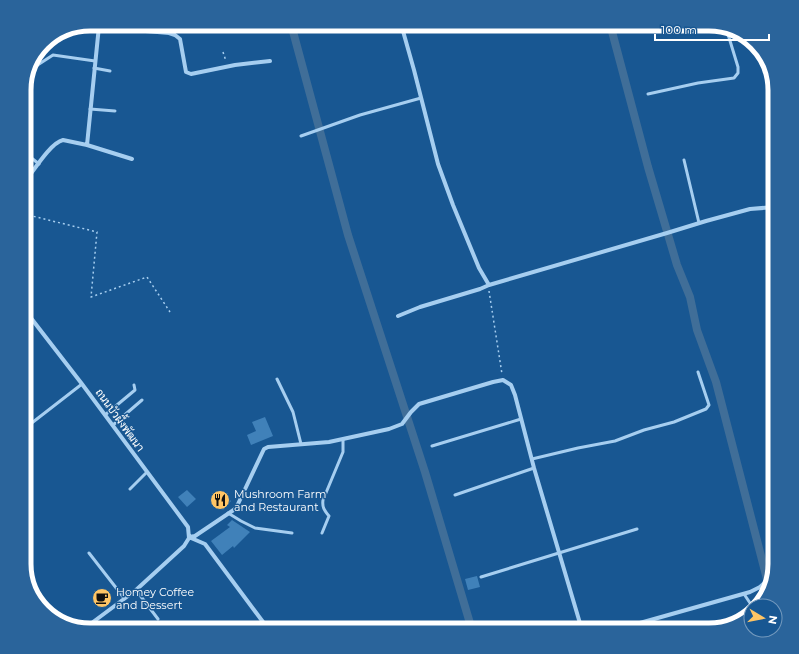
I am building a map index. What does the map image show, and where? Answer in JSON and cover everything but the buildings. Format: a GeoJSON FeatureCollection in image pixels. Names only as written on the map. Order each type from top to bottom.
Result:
{"type":"FeatureCollection","features":[{"type":"Feature","properties":{"kind":"street"},"geometry":{"type":"LineString","coordinates":[[87,145],[98,31]]}},
{"type":"Feature","properties":{"kind":"street"},"geometry":{"type":"LineString","coordinates":[[145,31],[169,33],[180,39],[186,72],[188,74],[270,61]]}},
{"type":"Feature","properties":{"kind":"street"},"geometry":{"type":"LineString","coordinates":[[403,31],[422,98],[438,164],[479,268],[489,285]]}},
{"type":"Feature","properties":{"kind":"street"},"geometry":{"type":"LineString","coordinates":[[31,174],[47,152],[63,140],[87,145],[132,159]]}},
{"type":"Feature","properties":{"kind":"street"},"geometry":{"type":"LineString","coordinates":[[398,316],[420,307],[489,285],[699,223],[750,209],[768,208]]}},
{"type":"Feature","properties":{"kind":"street","name":"ถนนบัวผึ้งพัฒนา"},"geometry":{"type":"LineString","coordinates":[[31,318],[106,415],[188,527],[189,537]]}},
{"type":"Feature","properties":{"kind":"street"},"geometry":{"type":"LineString","coordinates":[[189,537],[195,536],[235,509],[264,449],[268,447],[343,439],[389,429],[402,424],[419,404],[503,380],[511,385],[515,395],[534,468],[580,623]]}},
{"type":"Feature","properties":{"kind":"street"},"geometry":{"type":"LineString","coordinates":[[92,623],[136,590],[184,546],[189,537]]}},
{"type":"Feature","properties":{"kind":"street"},"geometry":{"type":"LineString","coordinates":[[189,537],[205,544],[264,623]]}},
{"type":"Feature","properties":{"kind":"street"},"geometry":{"type":"LineString","coordinates":[[640,623],[744,594],[760,587],[765,582]]}},
{"type":"Feature","properties":{"kind":"lane"},"geometry":{"type":"LineString","coordinates":[[648,94],[698,83],[734,78],[738,74],[738,67],[728,35]]}},
{"type":"Feature","properties":{"kind":"lane"},"geometry":{"type":"LineString","coordinates":[[36,66],[53,56],[95,61]]}},
{"type":"Feature","properties":{"kind":"lane"},"geometry":{"type":"LineString","coordinates":[[94,68],[110,71]]}},
{"type":"Feature","properties":{"kind":"lane"},"geometry":{"type":"LineString","coordinates":[[301,136],[360,115],[422,98]]}},
{"type":"Feature","properties":{"kind":"lane"},"geometry":{"type":"LineString","coordinates":[[90,109],[115,111]]}},
{"type":"Feature","properties":{"kind":"lane"},"geometry":{"type":"LineString","coordinates":[[31,158],[39,164]]}},
{"type":"Feature","properties":{"kind":"lane"},"geometry":{"type":"LineString","coordinates":[[684,160],[699,223]]}},
{"type":"Feature","properties":{"kind":"lane"},"geometry":{"type":"LineString","coordinates":[[532,459],[615,441],[644,430],[674,422],[706,409],[709,405],[698,372]]}},
{"type":"Feature","properties":{"kind":"lane"},"geometry":{"type":"LineString","coordinates":[[277,379],[293,412],[301,444]]}},
{"type":"Feature","properties":{"kind":"lane"},"geometry":{"type":"LineString","coordinates":[[31,424],[82,384]]}},
{"type":"Feature","properties":{"kind":"lane"},"geometry":{"type":"LineString","coordinates":[[106,415],[135,390],[134,385]]}},
{"type":"Feature","properties":{"kind":"lane"},"geometry":{"type":"LineString","coordinates":[[112,425],[142,400]]}},
{"type":"Feature","properties":{"kind":"lane"},"geometry":{"type":"LineString","coordinates":[[432,446],[522,419]]}},
{"type":"Feature","properties":{"kind":"lane"},"geometry":{"type":"LineString","coordinates":[[322,533],[328,516],[322,505],[323,500],[343,452],[343,439]]}},
{"type":"Feature","properties":{"kind":"lane"},"geometry":{"type":"LineString","coordinates":[[455,495],[534,468]]}},
{"type":"Feature","properties":{"kind":"lane"},"geometry":{"type":"LineString","coordinates":[[130,489],[147,472]]}},
{"type":"Feature","properties":{"kind":"lane"},"geometry":{"type":"LineString","coordinates":[[228,513],[255,528],[292,533]]}},
{"type":"Feature","properties":{"kind":"lane"},"geometry":{"type":"LineString","coordinates":[[481,577],[637,529]]}},
{"type":"Feature","properties":{"kind":"lane"},"geometry":{"type":"LineString","coordinates":[[89,553],[124,598]]}},
{"type":"Feature","properties":{"kind":"lane"},"geometry":{"type":"LineString","coordinates":[[136,590],[158,619]]}},
{"type":"Feature","properties":{"kind":"lane"},"geometry":{"type":"LineString","coordinates":[[744,594],[747,598]]}},
{"type":"Feature","properties":{"kind":"path"},"geometry":{"type":"LineString","coordinates":[[223,52],[228,67]]}},
{"type":"Feature","properties":{"kind":"path"},"geometry":{"type":"LineString","coordinates":[[31,216],[97,232],[91,296],[147,277],[170,312]]}},
{"type":"Feature","properties":{"kind":"path"},"geometry":{"type":"LineString","coordinates":[[489,285],[503,380]]}},
{"type":"Feature","properties":{"kind":"waterway"},"geometry":{"type":"LineString","coordinates":[[293,31],[348,235],[425,472],[470,623]]}},
{"type":"Feature","properties":{"kind":"waterway"},"geometry":{"type":"LineString","coordinates":[[612,31],[648,167],[677,265],[690,297],[697,330],[716,382],[766,576]]}},
{"type":"Feature","properties":{"kind":"place","name":"Mushroom Farm and Restaurant"},"geometry":{"type":"Point","coordinates":[220,500]}},
{"type":"Feature","properties":{"kind":"place","name":"Homey Coffee and Dessert"},"geometry":{"type":"Point","coordinates":[102,598]}}]}
